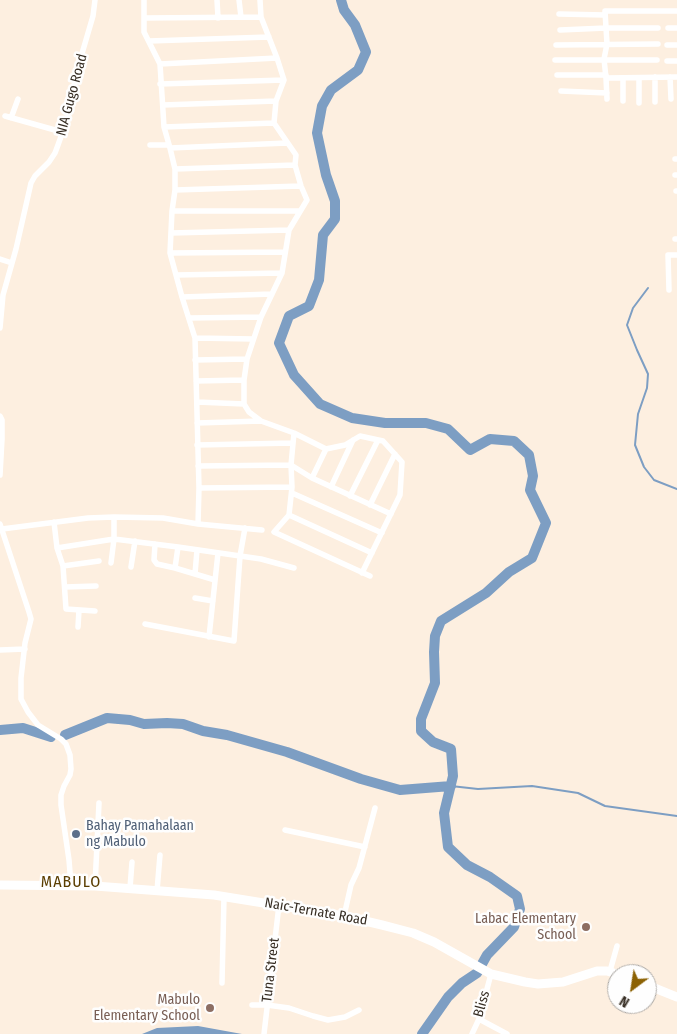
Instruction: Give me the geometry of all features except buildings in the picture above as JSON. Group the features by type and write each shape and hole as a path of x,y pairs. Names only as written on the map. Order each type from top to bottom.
{"main road":[{"name":"Naic-Ternate Road","path":"0,885 95,886 224,896 344,916 413,933 434,942 487,972 538,984 563,982 597,971 607,972"},
{"path":"657,989 677,997"}],"street":[{"name":"NIA Gugo Road","path":"0,328 3,295 30,183 55,153 70,111 76,74 94,16 95,0"},
{"path":"144,0 144,32 160,64 164,127 175,169 170,253 195,338 199,488 198,524"},
{"path":"217,0 218,18"},
{"path":"239,0 241,17"},
{"path":"260,0 260,17 284,80 276,101 274,123 296,155 295,165 307,200 288,230 282,273 261,317 247,359 244,380 244,404 249,412 262,421 294,433 326,449 345,445 360,436 382,441 402,462 400,495 362,573"},
{"path":"561,91 607,96 604,60 607,44 605,11 677,11"},
{"path":"559,14 606,15"},
{"path":"144,18 260,17"},
{"path":"560,30 658,28"},
{"path":"668,28 677,28"},
{"path":"150,41 269,37"},
{"path":"556,45 658,44"},
{"path":"667,45 677,45"},
{"path":"160,64 277,58"},
{"path":"555,60 658,60"},
{"path":"667,61 677,60"},
{"path":"557,75 623,78 677,77"},
{"path":"655,77 655,102"},
{"path":"670,77 671,99"},
{"path":"623,78 623,101"},
{"path":"638,78 639,103"},
{"path":"160,84 284,80"},
{"path":"11,118 18,100"},
{"path":"163,105 276,101"},
{"path":"4,116 62,132"},
{"path":"164,127 274,123"},
{"path":"150,144 170,146 287,142"},
{"path":"175,169 295,165"},
{"path":"175,190 301,186"},
{"path":"172,211 300,211"},
{"path":"171,232 288,230"},
{"path":"170,253 286,252"},
{"path":"669,290 668,255 677,255"},
{"path":"0,259 12,263"},
{"path":"176,275 282,273"},
{"path":"182,297 272,294"},
{"path":"189,318 261,317"},
{"path":"195,338 253,340"},
{"path":"195,360 247,359"},
{"path":"196,381 244,380"},
{"path":"197,402 244,404"},
{"path":"0,416 2,420 0,475"},
{"path":"197,423 262,421"},
{"path":"294,433 290,515 274,532 370,576"},
{"path":"331,487 353,440"},
{"path":"350,496 378,440"},
{"path":"197,445 293,443"},
{"path":"312,478 326,449"},
{"path":"370,505 395,454"},
{"path":"198,466 291,465 312,478 391,514"},
{"path":"199,488 292,490 382,533"},
{"path":"290,515 372,553"},
{"path":"111,563 114,517"},
{"path":"71,885 61,805 61,795 72,769 70,755 66,744 61,739 38,725 21,699 30,612 1,526 114,517 163,518 198,524 262,530"},
{"path":"54,522 57,548 63,566 66,609 95,611"},
{"path":"145,624 234,641 240,556 245,528"},
{"path":"57,548 114,539 261,559 294,568"},
{"path":"131,567 135,541"},
{"path":"155,544 154,560 157,564 215,580"},
{"path":"175,568 178,547"},
{"path":"195,574 197,550"},
{"path":"209,637 218,553"},
{"path":"63,566 99,561"},
{"path":"64,587 96,586"},
{"path":"195,598 213,601"},
{"path":"78,626 80,610"},
{"path":"0,650 25,649"},
{"path":"95,886 99,803"},
{"path":"344,916 351,885 359,868 375,808"},
{"path":"285,830 365,847"},
{"path":"157,890 160,855"},
{"path":"130,888 132,862"},
{"path":"222,983 224,896"},
{"name":"Tuna Street","path":"264,1034 279,905"},
{"path":"615,964 617,946"},
{"name":"Bliss","path":"472,1034 478,1019 487,972"},
{"path":"252,1005 289,1008 328,1020 345,1018 359,1010"},
{"path":"478,1019 507,1034"}],"water":[{"path":"198,1026 242,1034 142,1034 157,1028"}],"waterway":[{"path":"341,0 344,10 355,25 366,52 358,70 331,90 322,106 317,133 326,175 335,201 335,219 323,235 319,280 309,306 289,316 279,343 294,375 320,404 352,418 385,423 426,423 448,429 470,450 490,439 514,441 529,455 533,476 530,490 546,523 532,558 509,572 486,593 441,621 435,636 435,683 421,719 421,731 433,742 451,749 453,776 444,813 448,847 467,865 490,877 517,896 520,909 514,927 487,955 477,973 462,983 448,997 422,1034"},
{"path":"648,288 633,308 627,325 648,374 647,388 638,414 635,445 644,467 654,480 677,489"},
{"path":"65,735 107,718 130,720 144,724 183,724 203,731 227,735 287,752 361,779 400,790 451,786"},
{"path":"0,730 23,728 51,737"},
{"path":"451,786 478,789 532,786 578,793 605,806 677,816"}],"place":[{"name":"Bahay Pamahalaan ng Mabulo","path":"76,834"},
{"name":"Labac Elementary School","path":"586,927"},
{"name":"Mabulo Elementary School","path":"210,1008"}],"district":[{"name":"MABULO","path":"71,883"}]}
